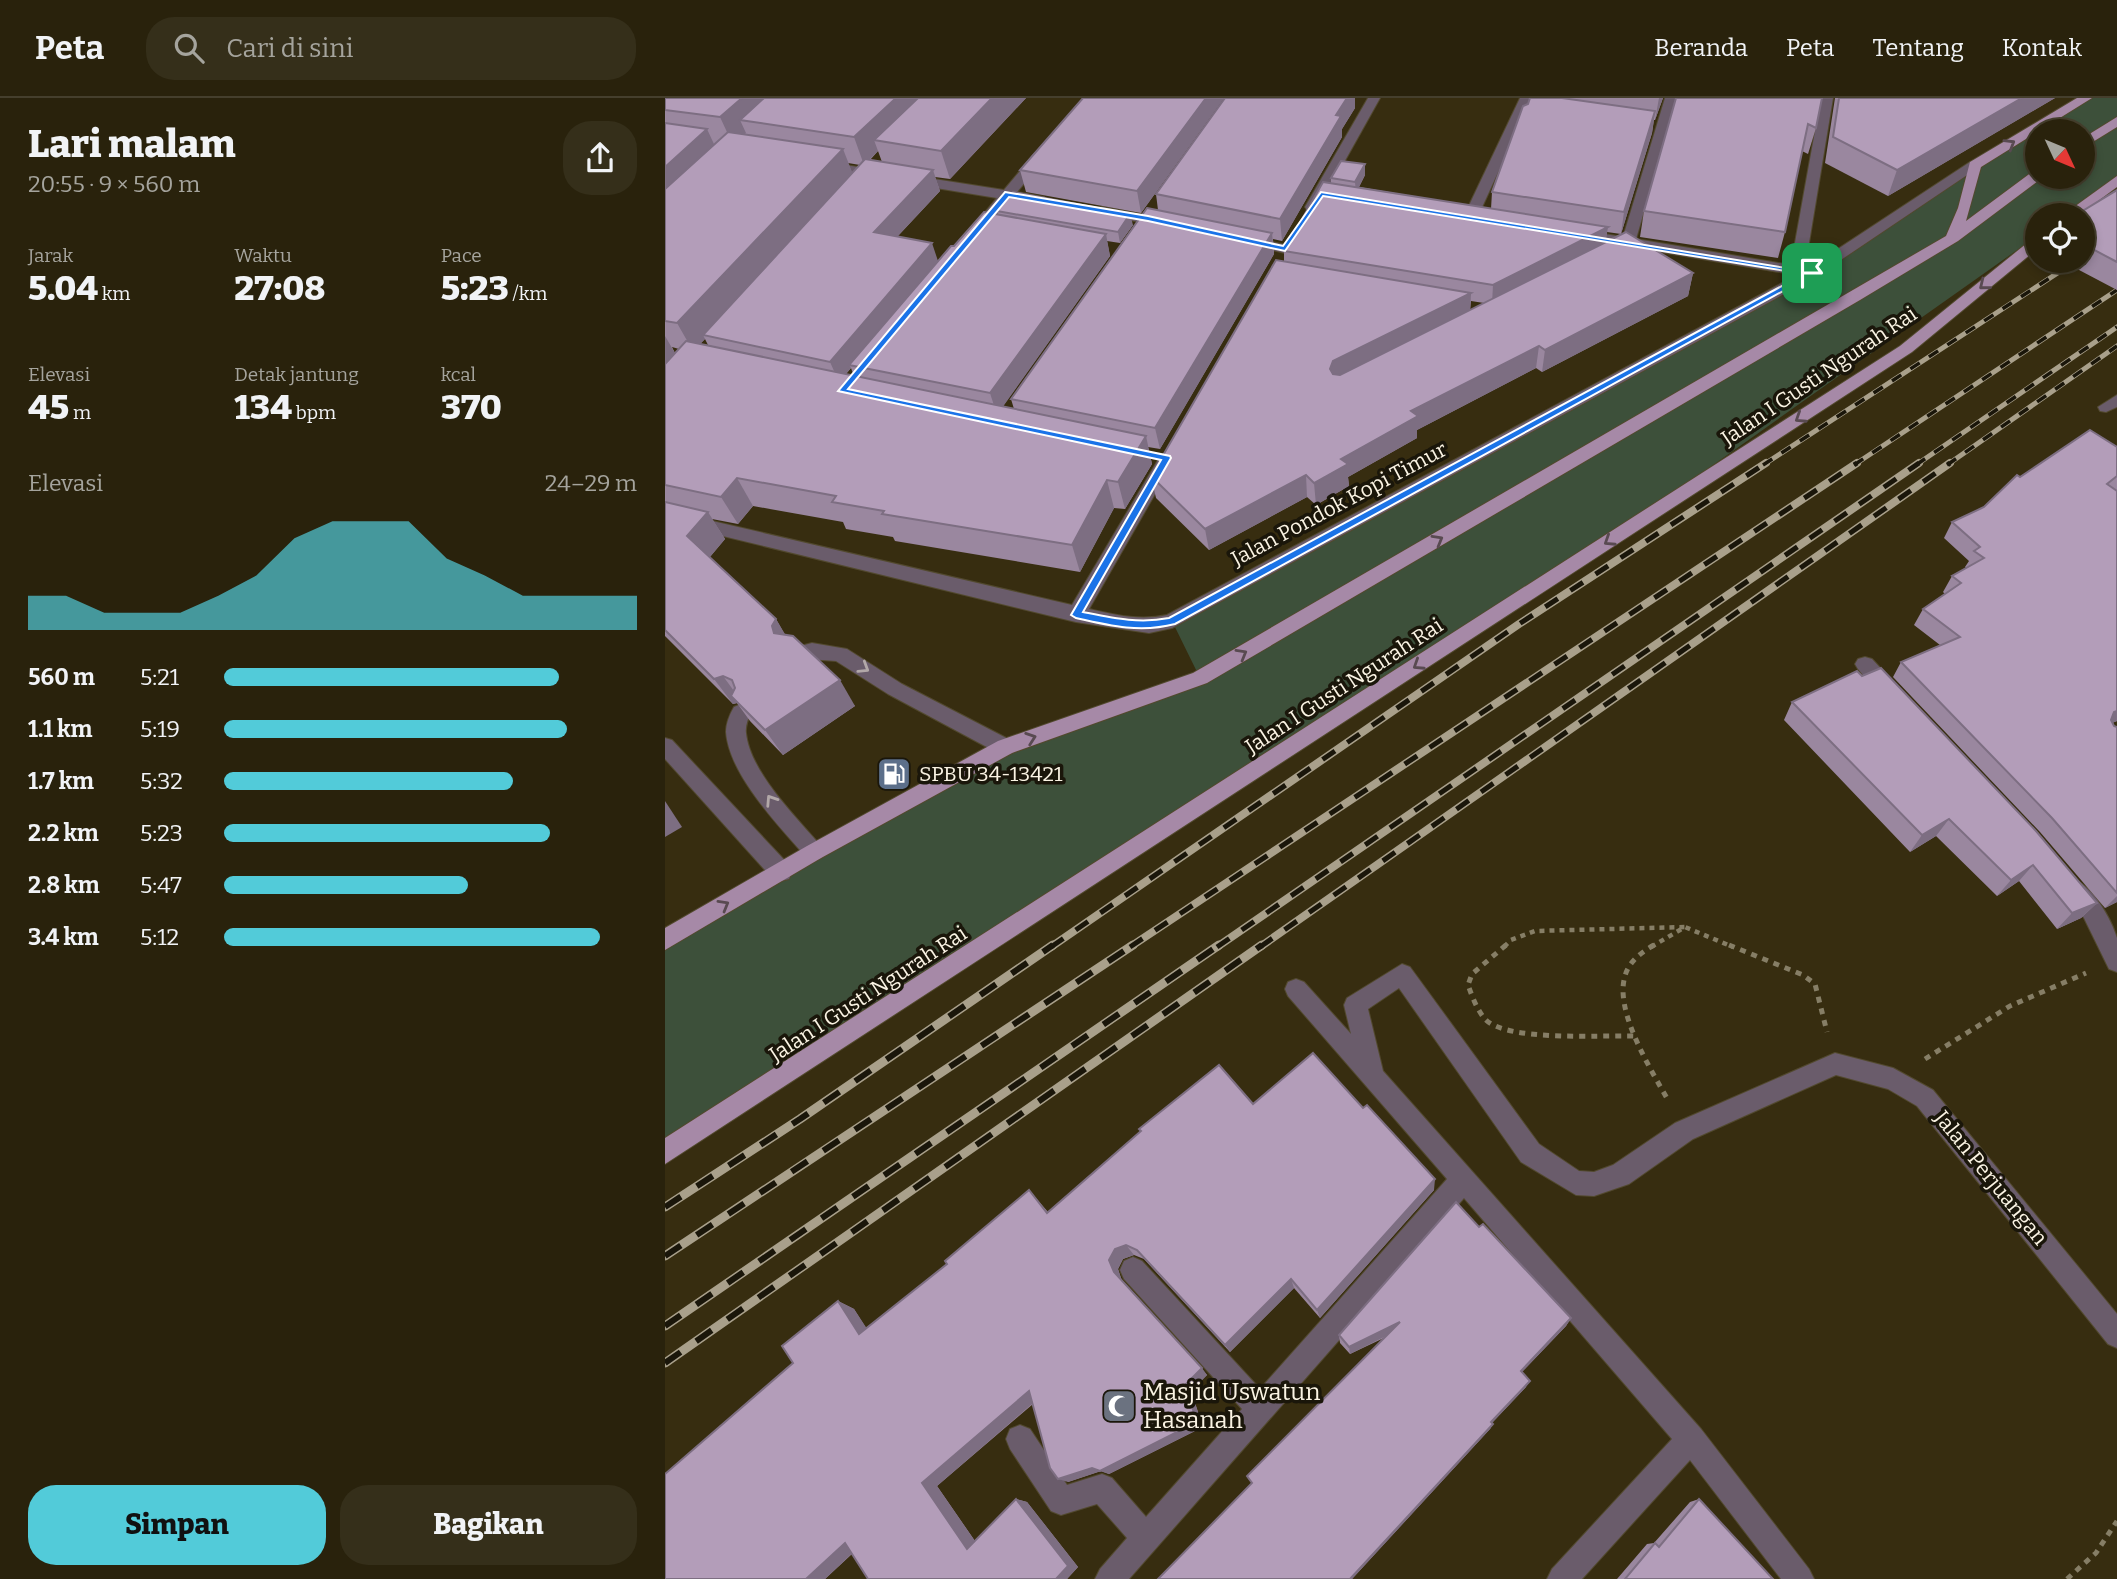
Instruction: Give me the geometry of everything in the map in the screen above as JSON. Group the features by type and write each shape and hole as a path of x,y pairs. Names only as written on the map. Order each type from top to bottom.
{"main road":[{"path":"1952,238 1965,208 1975,165 2086,98"},
{"path":"2095,136 2117,121"},
{"path":"2086,203 2117,180"},
{"name":"Jalan I Gusti Ngurah Rai","path":"665,940 814,852 1005,747 1200,678 1952,238 2025,185"},
{"name":"Jalan I Gusti Ngurah Rai","path":"665,1152 1906,349 2025,252"}],"street":[{"path":"1307,216 1328,195 1374,98"},
{"path":"1563,232 1804,272 1827,98"},
{"path":"1604,256 1628,243 1654,127 1667,99"},
{"path":"1470,216 1527,105"},
{"path":"964,245 988,226 1007,194 1053,141"},
{"path":"816,165 1058,203"},
{"name":"Jalan Pondok Kopi Timur","path":"665,516 1076,615 1149,626 1171,621 1804,272 1975,165"},
{"path":"1084,208 1185,227"},
{"path":"1235,238 1289,243 1277,266"},
{"path":"1076,615 1165,454"},
{"path":"800,653 812,650 840,654 895,689 1005,747"},
{"path":"1865,663 1902,703"},
{"path":"741,712 735,732 744,757 775,807 814,852"},
{"path":"665,746 781,872"},
{"path":"2057,870 2092,911 2117,962"},
{"path":"1372,1073 1355,1005 1402,974 1529,1153 1576,1184 1594,1184 1620,1175 1684,1131 1835,1063"},
{"path":"1296,989 1691,1439 1799,1579"},
{"name":"Jalan Perjuangan","path":"1835,1063 1893,1079 1925,1098 2117,1335"},
{"path":"1112,1578 1464,1179"},
{"path":"1133,1270 1261,1410"},
{"path":"1020,1438 1061,1501 1102,1488 1146,1539"},
{"path":"1562,1579 1691,1439"}],"path":[{"path":"1634,1036 1525,1034 1500,1029 1485,1019 1468,985 1472,974 1511,940 1535,931 1685,927 1803,975 1815,984 1835,1063"},
{"path":"1684,1131 1634,1036 1622,981 1630,964 1643,951 1685,927"},
{"path":"1893,1079 2010,1006 2087,973"},
{"path":"2067,1579 2087,1562 2111,1535 2117,1521"}],"green space":[{"path":"2086,98 2117,98 2117,180 2084,203 2025,203 2025,244 1566,569 665,1151 665,940 1005,747 1200,678 1172,621 1812,273 2025,137 2025,189 2095,189 2095,119 2053,119"}],"building":[{"path":"665,98 742,98 720,117 665,110"},
{"path":"764,98 896,98 854,137 740,120"},
{"path":"918,98 992,98 941,151 874,140"},
{"path":"1083,98 1206,98 1137,191 1020,170"},
{"path":"1225,98 1347,98 1336,115 1341,116 1280,219 1156,194"},
{"path":"1530,98 1562,98 1655,111 1624,212 1492,192 1523,106 1528,104"},
{"path":"1676,98 1822,98 1816,128 1808,124 1785,232 1644,211"},
{"path":"1839,98 2022,98 1897,170 1833,137"},
{"path":"665,123 707,129 665,167"},
{"path":"728,132 843,149 677,323 665,321 665,189"},
{"path":"865,159 933,170 874,232 932,243 830,362 703,335"},
{"path":"1341,161 1365,164 1355,182 1331,178"},
{"path":"1323,182 1608,227 1493,285 1284,251"},
{"path":"2117,190 2117,262 2095,250 2095,203"},
{"path":"1013,192 1130,214 1118,232 997,211"},
{"path":"1147,208 1272,233 1155,428 1011,399"},
{"path":"984,212 1106,234 990,393 849,365 951,246 954,246"},
{"path":"1626,232 1693,273 1545,350 1539,346 1411,411 1418,416 1341,459 1348,464 1314,483 1306,475 1205,529 1151,476 1276,260 1471,293 1333,361 1330,369 1333,374 1340,375"},
{"path":"686,341 1146,436 1118,482 1107,480 1072,545 882,514 884,511 832,502 836,496 737,478 721,497 665,485 665,364"},
{"path":"2090,430 2117,447 2117,476 2107,484 2117,491 2117,711 2111,720 2117,727 2117,893 2052,818 1901,662 1960,637 1923,609 1961,583 1952,576 1984,558 1974,551 1980,547 1952,522 1984,507 2017,475 2020,477"},
{"path":"665,502 708,512 687,536 776,619 772,626 774,633 793,636 840,680 765,730 731,696 735,688 732,680 723,676 714,679 665,630"},
{"path":"1881,668 2036,831 2097,903 2072,913 2033,865 2011,880 1949,819 1922,835 1792,702 1857,671 1862,676"},
{"path":"1313,1053 1363,1108 1367,1105 1435,1179 1317,1310 1291,1279 1225,1345 1137,1250 1126,1245 1115,1249 1109,1260 1114,1272 1202,1368 1185,1385 1197,1422 1100,1471 1092,1468 1058,1479 1050,1468 1029,1391 922,1483 967,1549 1016,1499 1068,1566 1056,1579 868,1579 845,1543 806,1579 665,1579 665,1474 793,1363 782,1346 838,1301 859,1334 947,1264 945,1261 1029,1190 1047,1213 1141,1131 1139,1129 1219,1065 1253,1104"},
{"path":"1456,1202 1479,1227 1483,1224 1571,1318 1521,1371 1530,1381 1350,1579 1158,1579 1252,1483 1247,1476 1400,1322 1349,1347 1339,1335"},
{"path":"1699,1499 1773,1579 1625,1579 1655,1543 1659,1547"}],"railway":[{"path":"1763,465 2058,273"},
{"path":"1854,465 2117,290"},
{"path":"1916,465 2117,327"},
{"path":"1947,465 2117,346"},
{"path":"1051,947 1519,624 1766,463"},
{"path":"1130,947 1857,463"},
{"path":"1217,947 1919,463"},
{"path":"1260,947 1950,463"},
{"path":"665,1207 800,1119 1053,945"},
{"path":"665,1256 1133,945"},
{"path":"665,1326 1219,945"},
{"path":"665,1363 1262,945"}],"place":[{"name":"SPBU 34-13421","path":"894,774"},
{"name":"Masjid Uswatun Hasanah","path":"1119,1406"}],"route":[{"path":"1007,194 1148,219 1285,249 1321,194 1471,216 1812,273 1171,621 1149,626 1076,615 1167,458 842,391 1007,194"}]}
